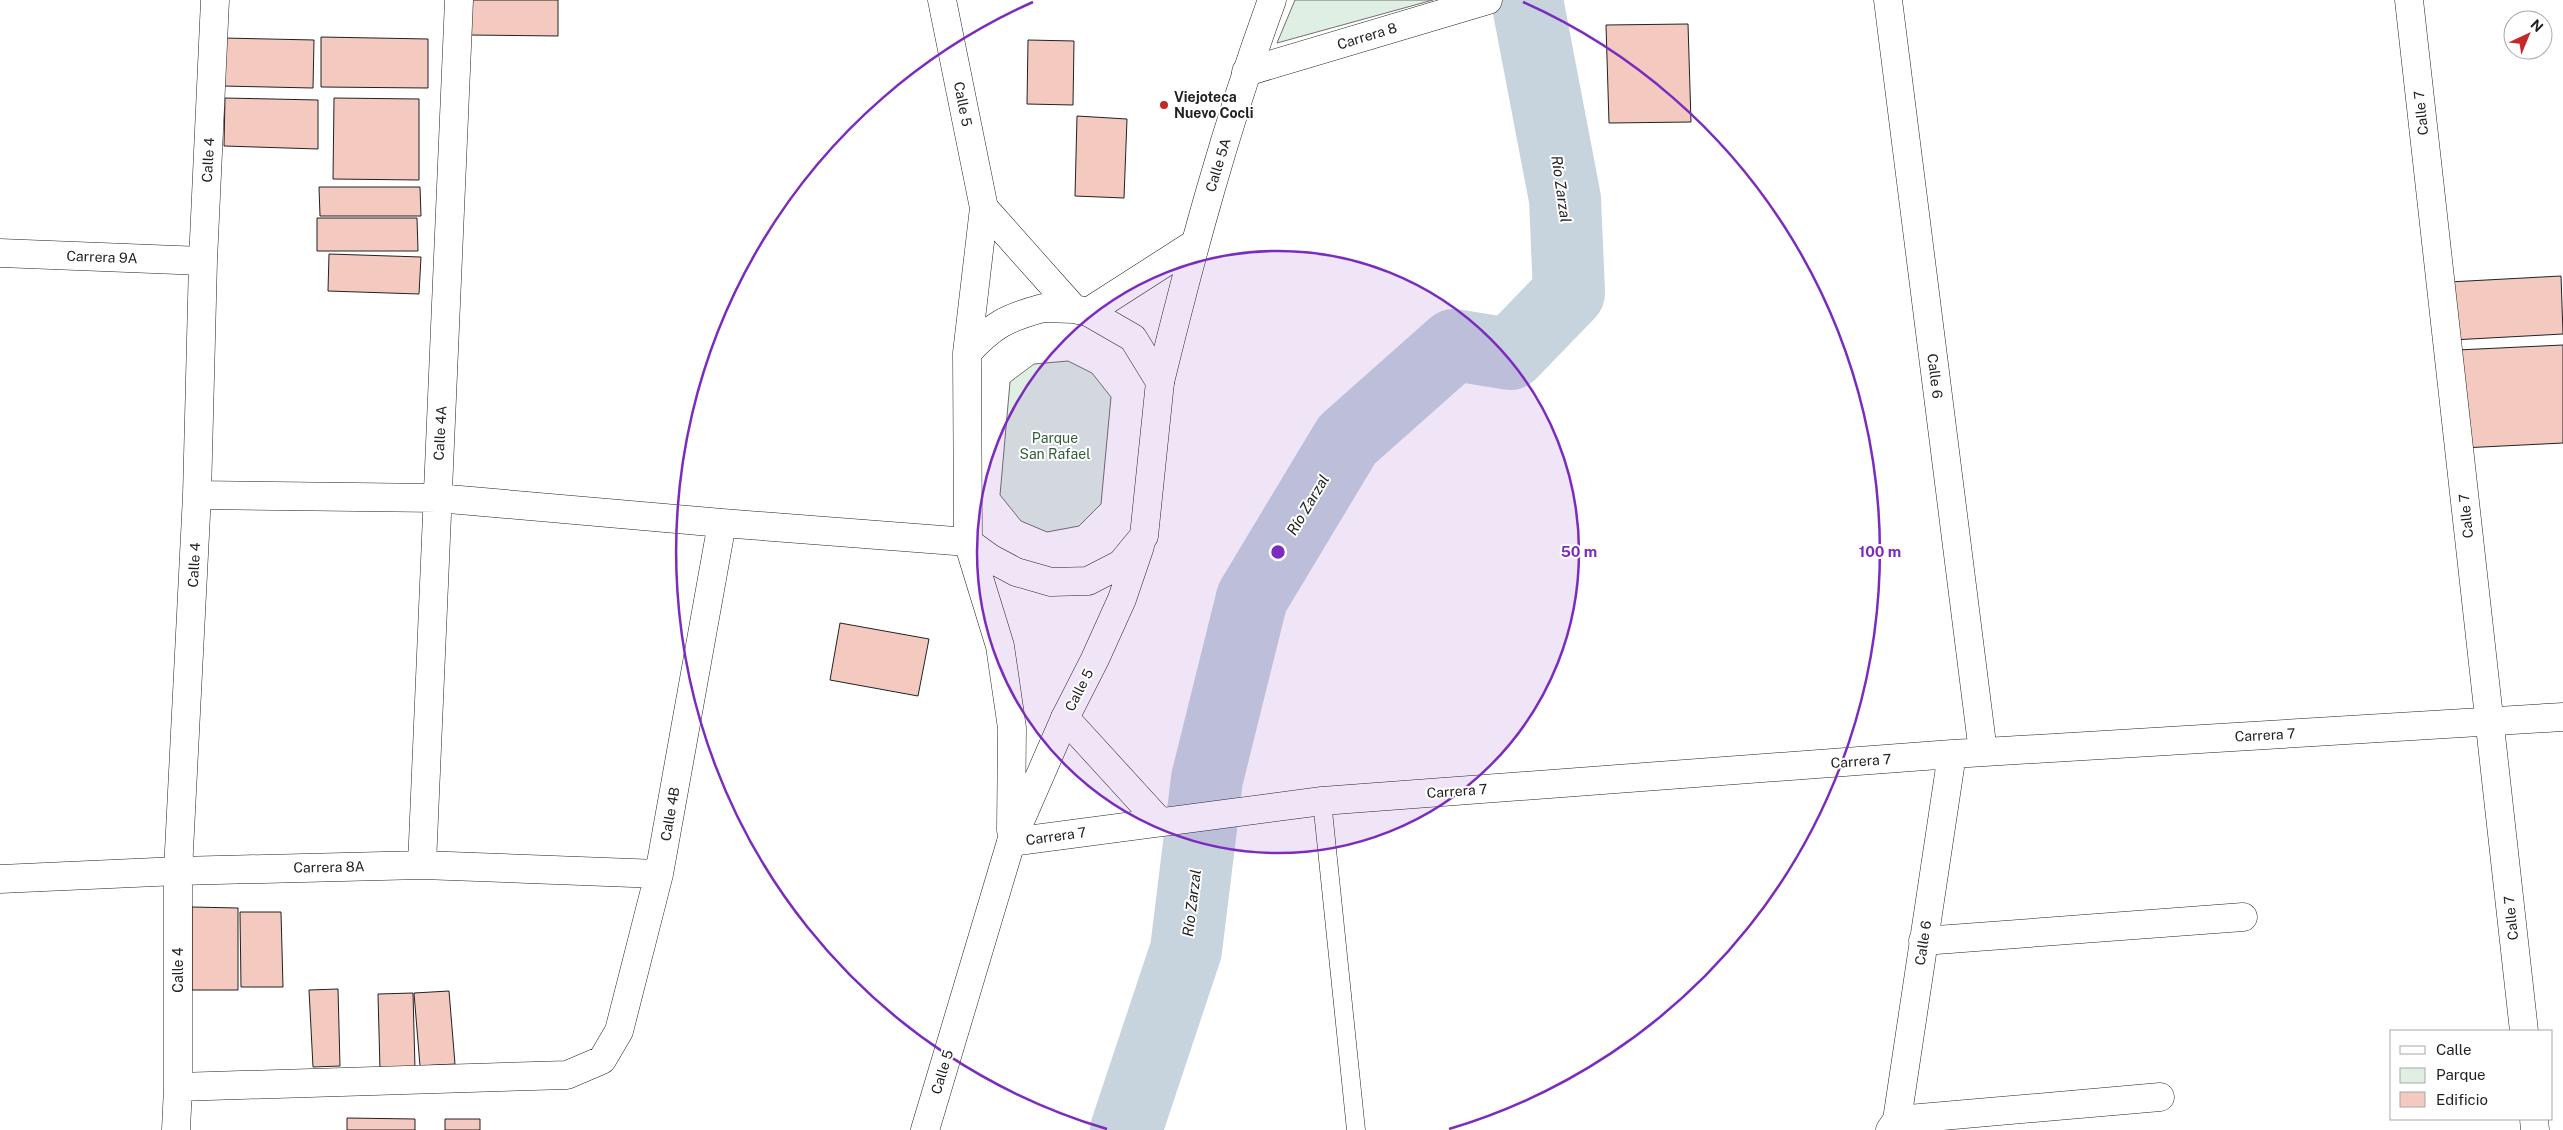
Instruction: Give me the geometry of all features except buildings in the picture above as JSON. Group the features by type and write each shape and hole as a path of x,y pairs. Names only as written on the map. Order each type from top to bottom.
{"street":[{"name":"Calle 4","path":"176,1130 178,1087 178,871 197,495 203,261 215,0"},
{"name":"Calle 4A","path":"422,865 459,0"},
{"name":"Calle 5","path":"942,0 984,208 968,354 968,542 1000,646 1012,728 1011,842"},
{"name":"Calle 5A","path":"1160,382 1194,244 1246,72 1272,0"},
{"name":"Carrera 8","path":"1246,72 1488,0"},
{"name":"Calle 6","path":"1888,0 1983,752"},
{"name":"Calle 7","path":"2409,0 2524,1030"},
{"path":"984,208 1081,310 1133,338 1160,382"},
{"path":"968,354 988,332 1014,316 1044,308 1081,310 1194,244"},
{"name":"Carrera 9A","path":"0,253 203,261"},
{"name":"Calle 5","path":"925,1130 1011,842 1065,718 1122,599 1144,536 1160,382"},
{"path":"197,495 437,498 968,542 990,558 1016,572 1051,582 1088,581 1120,564 1144,536"},
{"name":"Calle 4B","path":"178,1087 567,1076 602,1060 619,1031 659,874 722,523"},
{"name":"Carrera 7","path":"1011,842 1322,801 1952,754 2563,717"},
{"path":"1065,718 1169,821"},
{"name":"Calle 6","path":"1893,1125 1952,754"},
{"name":"Carrera 8A","path":"0,879 178,871 422,865 659,874"},
{"path":"1923,941 2242,917"},
{"path":"1893,1125 2160,1097"}],"lane":[{"path":"1322,801 1356,1130"}],"green space":[{"path":"1295,0 1433,0 1277,43"},
{"name":"Parque San Rafael","path":"1068,361 1092,373 1111,397 1101,504 1079,526 1047,532 1021,521 1000,495 1010,382 1034,364"}],"waterway":[{"name":"Río Zarzal","path":"1126,1130 1186,950 1207,779 1252,598 1347,440 1454,345 1510,354 1569,293 1565,199 1527,0"}],"place":[{"name":"Viejoteca Nuevo Cocli","path":"1164,105"}]}
